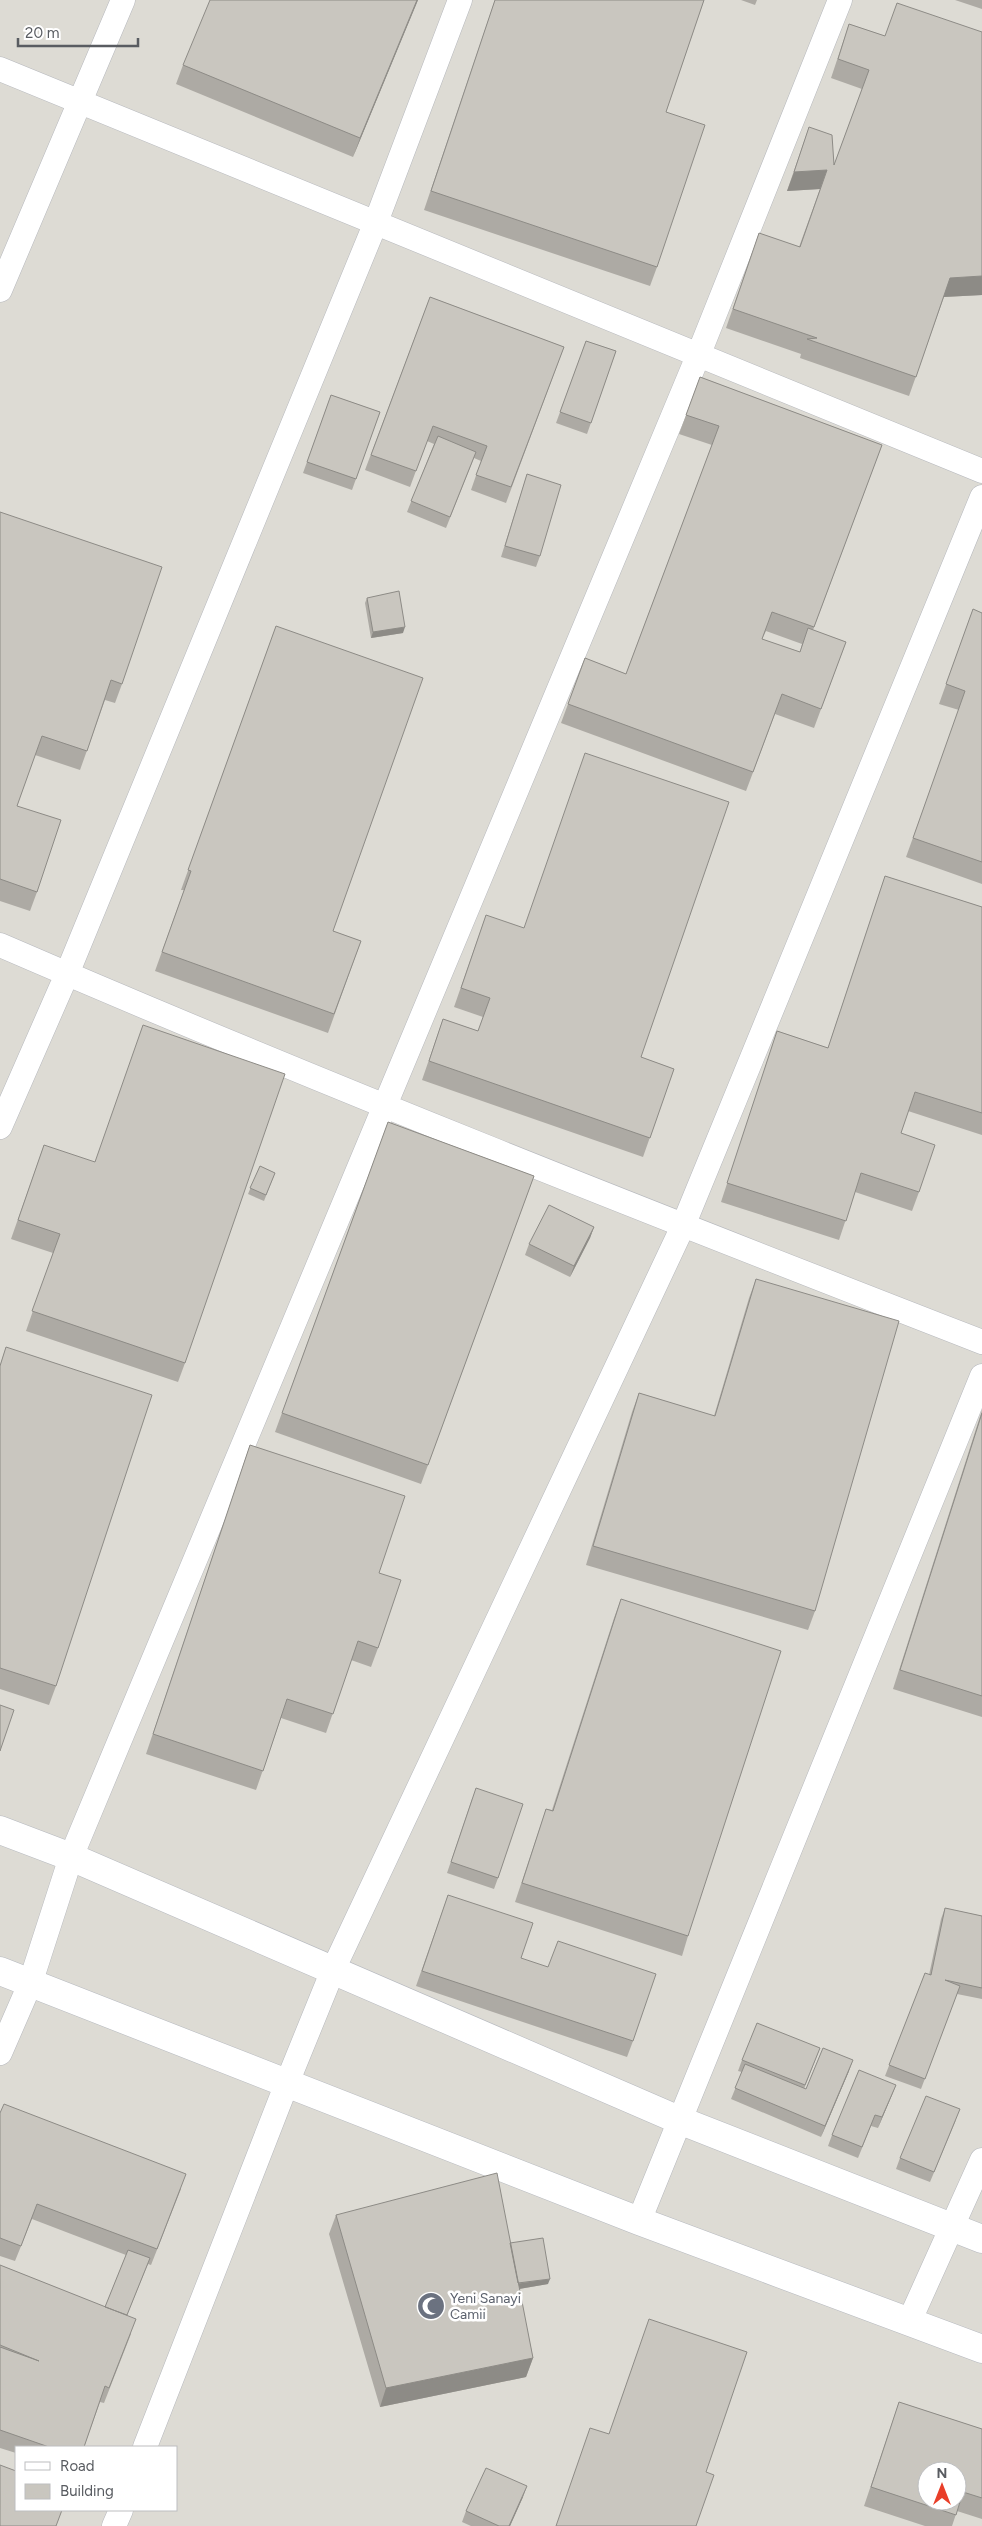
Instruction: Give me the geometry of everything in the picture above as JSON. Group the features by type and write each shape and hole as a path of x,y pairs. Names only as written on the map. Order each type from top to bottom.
{"street":[{"path":"0,1830 70,1856 679,2120 982,2240"},
{"path":"0,1971 639,2221 982,2349"}],"lane":[{"path":"0,290 123,0"},
{"path":"0,1126 67,974 376,222 460,0"},
{"path":"0,2053 30,1984 70,1856 698,356 840,0"},
{"path":"0,69 982,471"},
{"path":"145,2446 287,2083 334,1970 683,1226 982,497"},
{"path":"0,945 383,1105 683,1226 982,1342"},
{"path":"639,2221 982,1376"},
{"path":"909,2322 982,2160"},
{"path":"114,2526 120,2511"}],"shaded area":[{"path":"0,0 982,0 982,2526 0,2526"}],"building":[{"path":"210,0 417,0 360,138 183,65"},
{"path":"495,0 704,0 666,112 705,125 657,267 431,191"},
{"path":"897,3 982,32 982,276 950,278 916,377 807,339 817,338 733,309 759,233 800,247 827,170 794,172 809,127 832,135 834,165 869,70 838,59 849,24 885,36"},
{"path":"430,297 564,347 511,487 476,475 487,446 433,426 416,471 371,455"},
{"path":"586,341 616,351 591,423 560,412"},
{"path":"700,377 882,445 814,627 772,612 762,639 800,652 808,628 846,642 821,709 782,694 753,772 568,704 585,658 626,674 719,426 686,415"},
{"path":"331,395 380,412 356,479 307,462"},
{"path":"438,436 476,452 450,517 411,501"},
{"path":"527,474 561,485 540,556 505,546"},
{"path":"0,512 162,567 122,684 111,680 87,751 42,736 17,806 61,820 37,892 0,879"},
{"path":"399,591 405,627 373,632 367,598"},
{"path":"973,609 982,613 982,862 913,838 965,691 946,684"},
{"path":"276,626 423,678 333,931 361,941 334,1014 162,952 191,871 188,870"},
{"path":"585,753 729,802 641,1057 674,1069 650,1138 429,1061 443,1019 478,1031 490,998 461,988 486,915 524,928"},
{"path":"885,876 982,907 982,1113 915,1092 901,1133 935,1145 919,1192 861,1173 846,1221 727,1183 777,1031 828,1048"},
{"path":"143,1025 285,1074 185,1363 32,1311 60,1234 18,1220 44,1145 95,1162"},
{"path":"388,1122 534,1176 428,1465 282,1413"},
{"path":"260,1166 275,1173 266,1195 250,1188"},
{"path":"549,1205 594,1227 574,1266 529,1244"},
{"path":"756,1279 899,1321 815,1611 593,1546 639,1393 715,1416"},
{"path":"6,1347 152,1395 56,1686 0,1668 0,1366"},
{"path":"982,1413 982,1696 900,1670"},
{"path":"250,1445 405,1496 379,1573 401,1580 378,1648 358,1641 333,1714 287,1699 263,1771 153,1734"},
{"path":"621,1599 781,1651 688,1936 522,1883 546,1809 553,1811"},
{"path":"0,1705 14,1710 0,1751"},
{"path":"476,1788 523,1804 498,1878 451,1862"},
{"path":"448,1895 533,1923 521,1958 548,1967 558,1941 656,1974 633,2041 422,1971"},
{"path":"945,1908 982,1916 982,1988 945,1980 960,1986 925,2079 889,2065 925,1973 931,1975"},
{"path":"757,2023 820,2048 805,2085 742,2060"},
{"path":"823,2048 853,2060 825,2126 735,2088 745,2064 806,2089"},
{"path":"859,2070 896,2085 882,2117 875,2115 862,2147 832,2135"},
{"path":"926,2096 960,2109 934,2172 900,2158"},
{"path":"4,2104 186,2174 157,2249 37,2204 21,2246 0,2238 0,2113"},
{"name":"Yeni Sanayi Camii","path":"497,2173 533,2358 386,2388 336,2215"},
{"path":"543,2238 550,2279 518,2283 510,2243"},
{"path":"128,2250 150,2258 127,2315 105,2307"},
{"path":"0,2265 136,2319 109,2388 105,2386 84,2446 46,2446 0,2430 0,2347 39,2361 0,2345"},
{"path":"649,2319 747,2352 706,2472 714,2475 696,2526 556,2526 590,2428 609,2434"},
{"path":"899,2402 982,2429 982,2498 967,2493 967,2461 917,2461 917,2502 871,2487"},
{"path":"0,2465 15,2471 15,2511 62,2511 56,2526 0,2526"},
{"path":"486,2468 527,2486 509,2526 499,2526 466,2511"},
{"path":"944,2511 957,2511 956,2515"}],"place":[{"name":"Yeni Sanayi Camii","path":"431,2306"}]}
